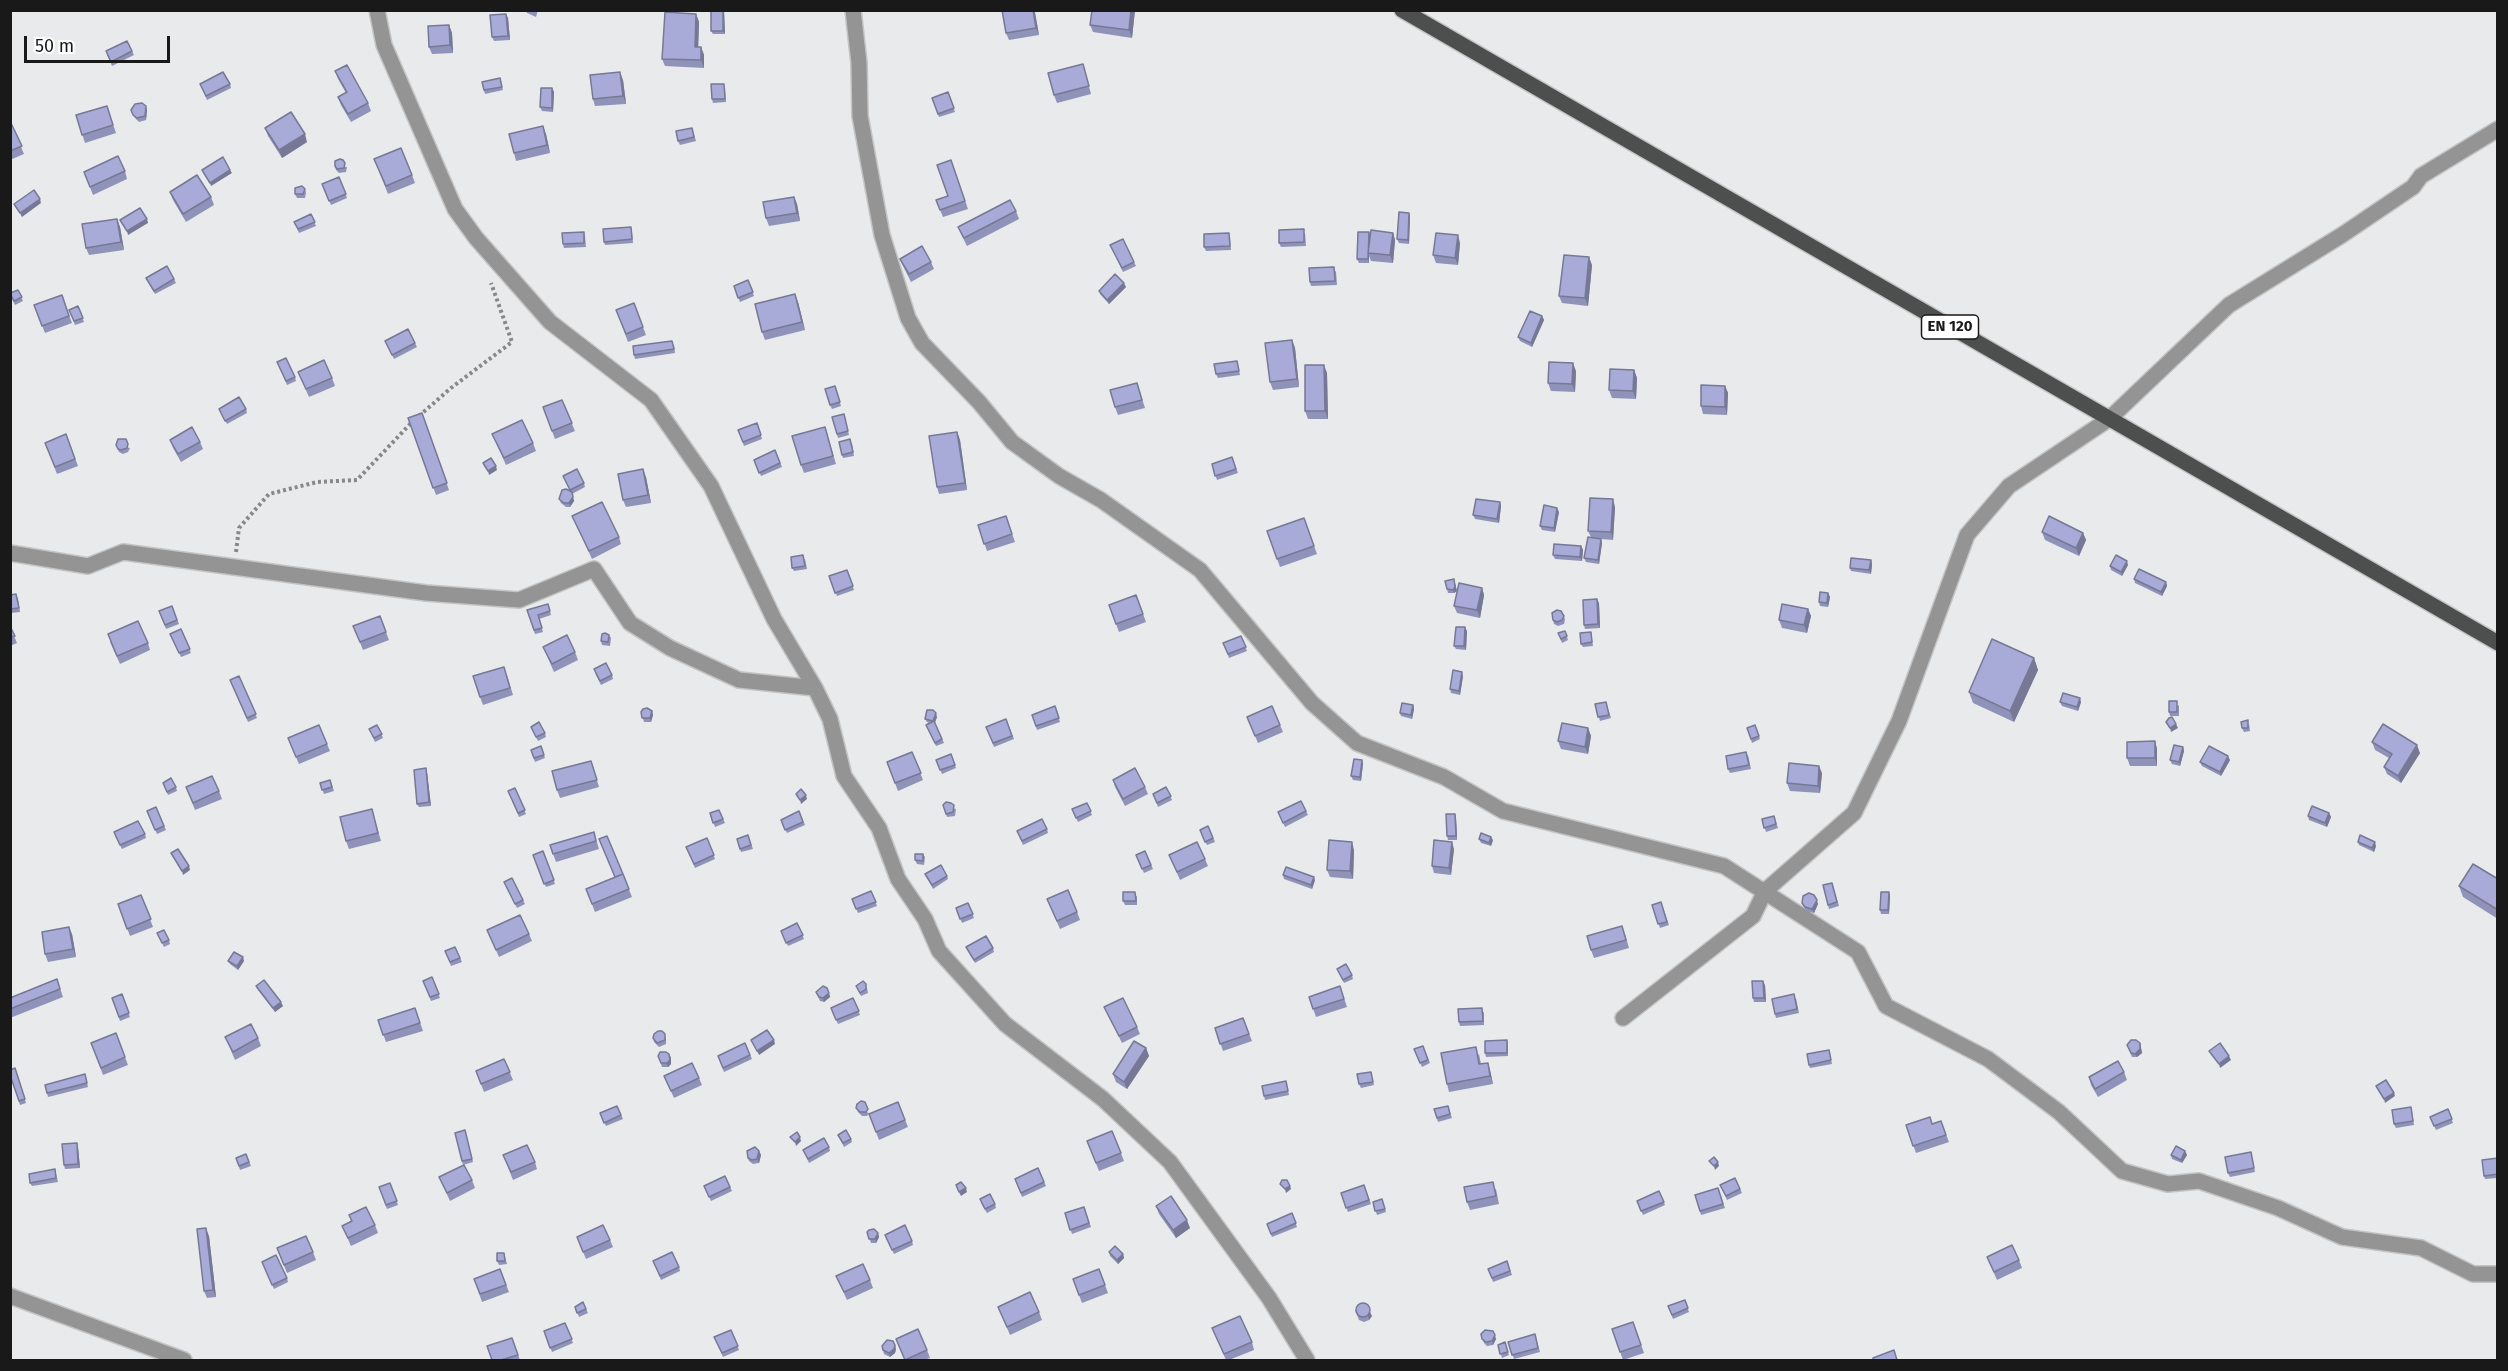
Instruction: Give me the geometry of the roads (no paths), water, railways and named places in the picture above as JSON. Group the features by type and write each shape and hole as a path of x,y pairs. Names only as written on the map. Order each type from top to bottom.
{"main road":[{"name":"EN 120","path":"1402,10 2498,643"}],"street":[{"path":"376,10 384,45 455,209 476,238 550,322 651,400 711,486 774,619 815,688 830,719 844,776 879,828 898,879 925,919 939,951 1005,1024 1103,1099 1170,1162 1269,1298 1307,1360"},
{"path":"853,10 859,63 860,116 882,235 908,318 922,343 979,402 1012,442 1059,476 1111,506 1200,570 1312,703 1357,743 1444,777 1503,811 1724,866 1858,952 1886,1006 1988,1059 2060,1112 2122,1171 2168,1184 2199,1181 2278,1208 2342,1237 2421,1248 2473,1274 2498,1274"},
{"path":"1623,1018 1753,916 1765,891 1854,813 1899,721 1967,535 2009,486 2109,419 2229,305 2342,235 2413,187 2421,176 2498,129"},
{"path":"10,553 88,566 123,552 235,565 426,593 519,600 594,569 630,623 670,648 739,680 815,688"},
{"path":"10,1296 184,1360"}]}
